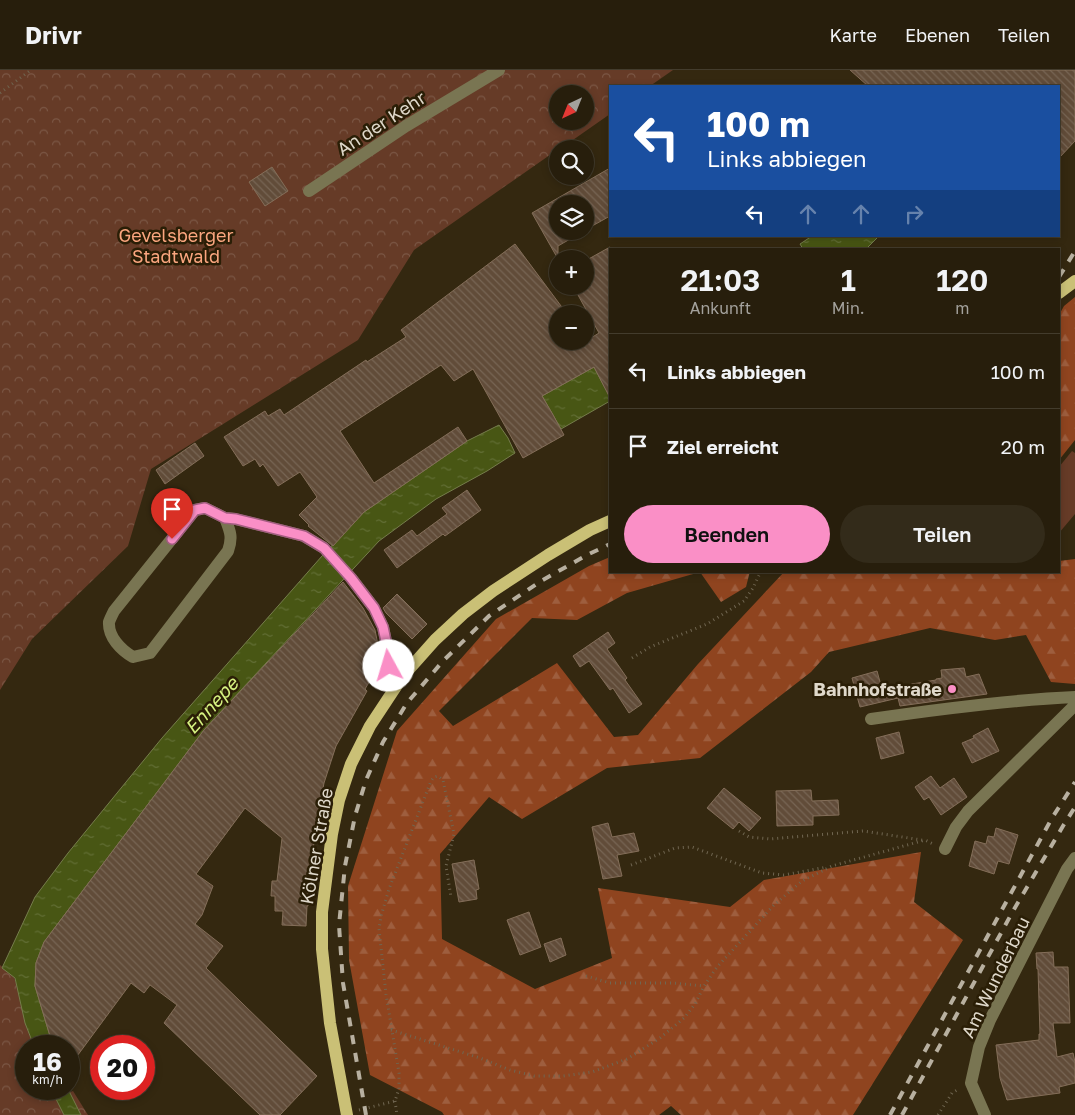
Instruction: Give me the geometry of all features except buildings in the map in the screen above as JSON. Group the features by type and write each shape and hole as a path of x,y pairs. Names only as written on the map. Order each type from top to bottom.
{"main road":[{"path":"1060,292 1075,281"},
{"name":"Kölner Straße","path":"346,1114 330,1023 322,949 322,912 326,870 339,800 351,764 370,726 403,676 435,640 463,614 493,591 590,530 609,521"}],"street":[{"name":"An der Kehr","path":"309,191 406,126 499,70"},
{"path":"225,518 231,543 228,551 150,653 133,657 124,652 110,633 109,621 114,611 195,510 205,508 225,518 304,536 324,548 351,578 374,608 383,627 389,666 395,688"},
{"path":"871,718 959,706 1075,697"},
{"path":"945,849 956,827 968,811 1075,705"},
{"name":"Am Wunderbau","path":"971,1083 979,1047 990,1020 1067,870 1075,858"},
{"path":"971,1083 985,1115"}],"path":[{"path":"0,93 31,70"},
{"path":"632,658 650,647 707,624 744,601 760,573"},
{"path":"397,1115 395,1102 399,1089 398,1073 386,994 379,929 381,916 390,889 431,781 434,777 438,776 443,780 454,834 446,866 451,896"},
{"path":"739,831 749,837 770,839 863,831 925,840 945,849"},
{"path":"630,865 675,848 692,847 762,873 784,875 832,866 925,840"},
{"path":"391,1030 480,1058 510,1070 534,1076 563,1076 592,1072 627,1059 660,1038 684,1018 695,1004 717,967 774,905 802,881 832,866"},
{"path":"586,976 610,983 673,983 704,986"},
{"path":"938,1115 952,1093 971,1083"},
{"path":"346,1114 395,1102"}],"green space":[{"name":"Gevelsberger Stadtwald","path":"0,70 673,70 651,85 609,85 609,115 594,125 594,85 549,85 549,130 587,130 573,140 549,140 549,155 414,250 358,340 151,469 128,546 32,639 0,690"},
{"path":"1075,297 1075,440 1060,459 1060,313 1064,306"},
{"path":"1072,451 1075,453 1075,514 1060,532 1060,466"},
{"path":"609,557 609,573 697,573 627,593 577,620 532,618 439,711 453,726 557,663 614,737 638,735 698,664 783,573 1060,573 1060,561 1075,559 1075,684 1051,682 1026,635 995,640 930,628 829,652 811,672 700,758 607,768 522,819 489,797 440,854 442,939 535,989 612,958 598,888 730,907 764,880 921,852 914,902 963,940 853,1115 681,1115 671,1106 659,1115 444,1115 442,1112 370,1075 349,960 348,886 397,731 496,619 589,566"},
{"path":"701,573 750,573 746,587 721,602"},
{"path":"0,965 14,977 33,1035 15,1035 15,1100 79,1100 88,1115 0,1115"}],"water":[{"path":"810,237 878,237 867,248 802,248 800,244"},
{"path":"594,367 609,395 609,402 561,429 542,396"},
{"name":"Ennepe","path":"499,425 515,453 436,499 379,541 204,730 44,942 36,963 35,986 50,1035 30,1035 25,1023 15,978 2,968 35,897 68,853 162,738 322,556 364,512 467,441"},
{"path":"56,1100 74,1100 81,1115 64,1115"}],"railway":[{"path":"1060,275 1075,251"},
{"path":"366,1115 343,983 339,925 345,866 355,816 366,780 383,742 407,703 443,661 489,616 541,581 609,544"},
{"path":"890,1115 1052,818 1075,782"},
{"path":"902,1115 1013,911 1075,807"}],"place":[{"name":"Bahnhofstraße","path":"952,689"}],"route":[{"path":"172,539 195,510 205,508 225,518 304,536 324,548 351,578 374,608 383,627 389,666"}]}
